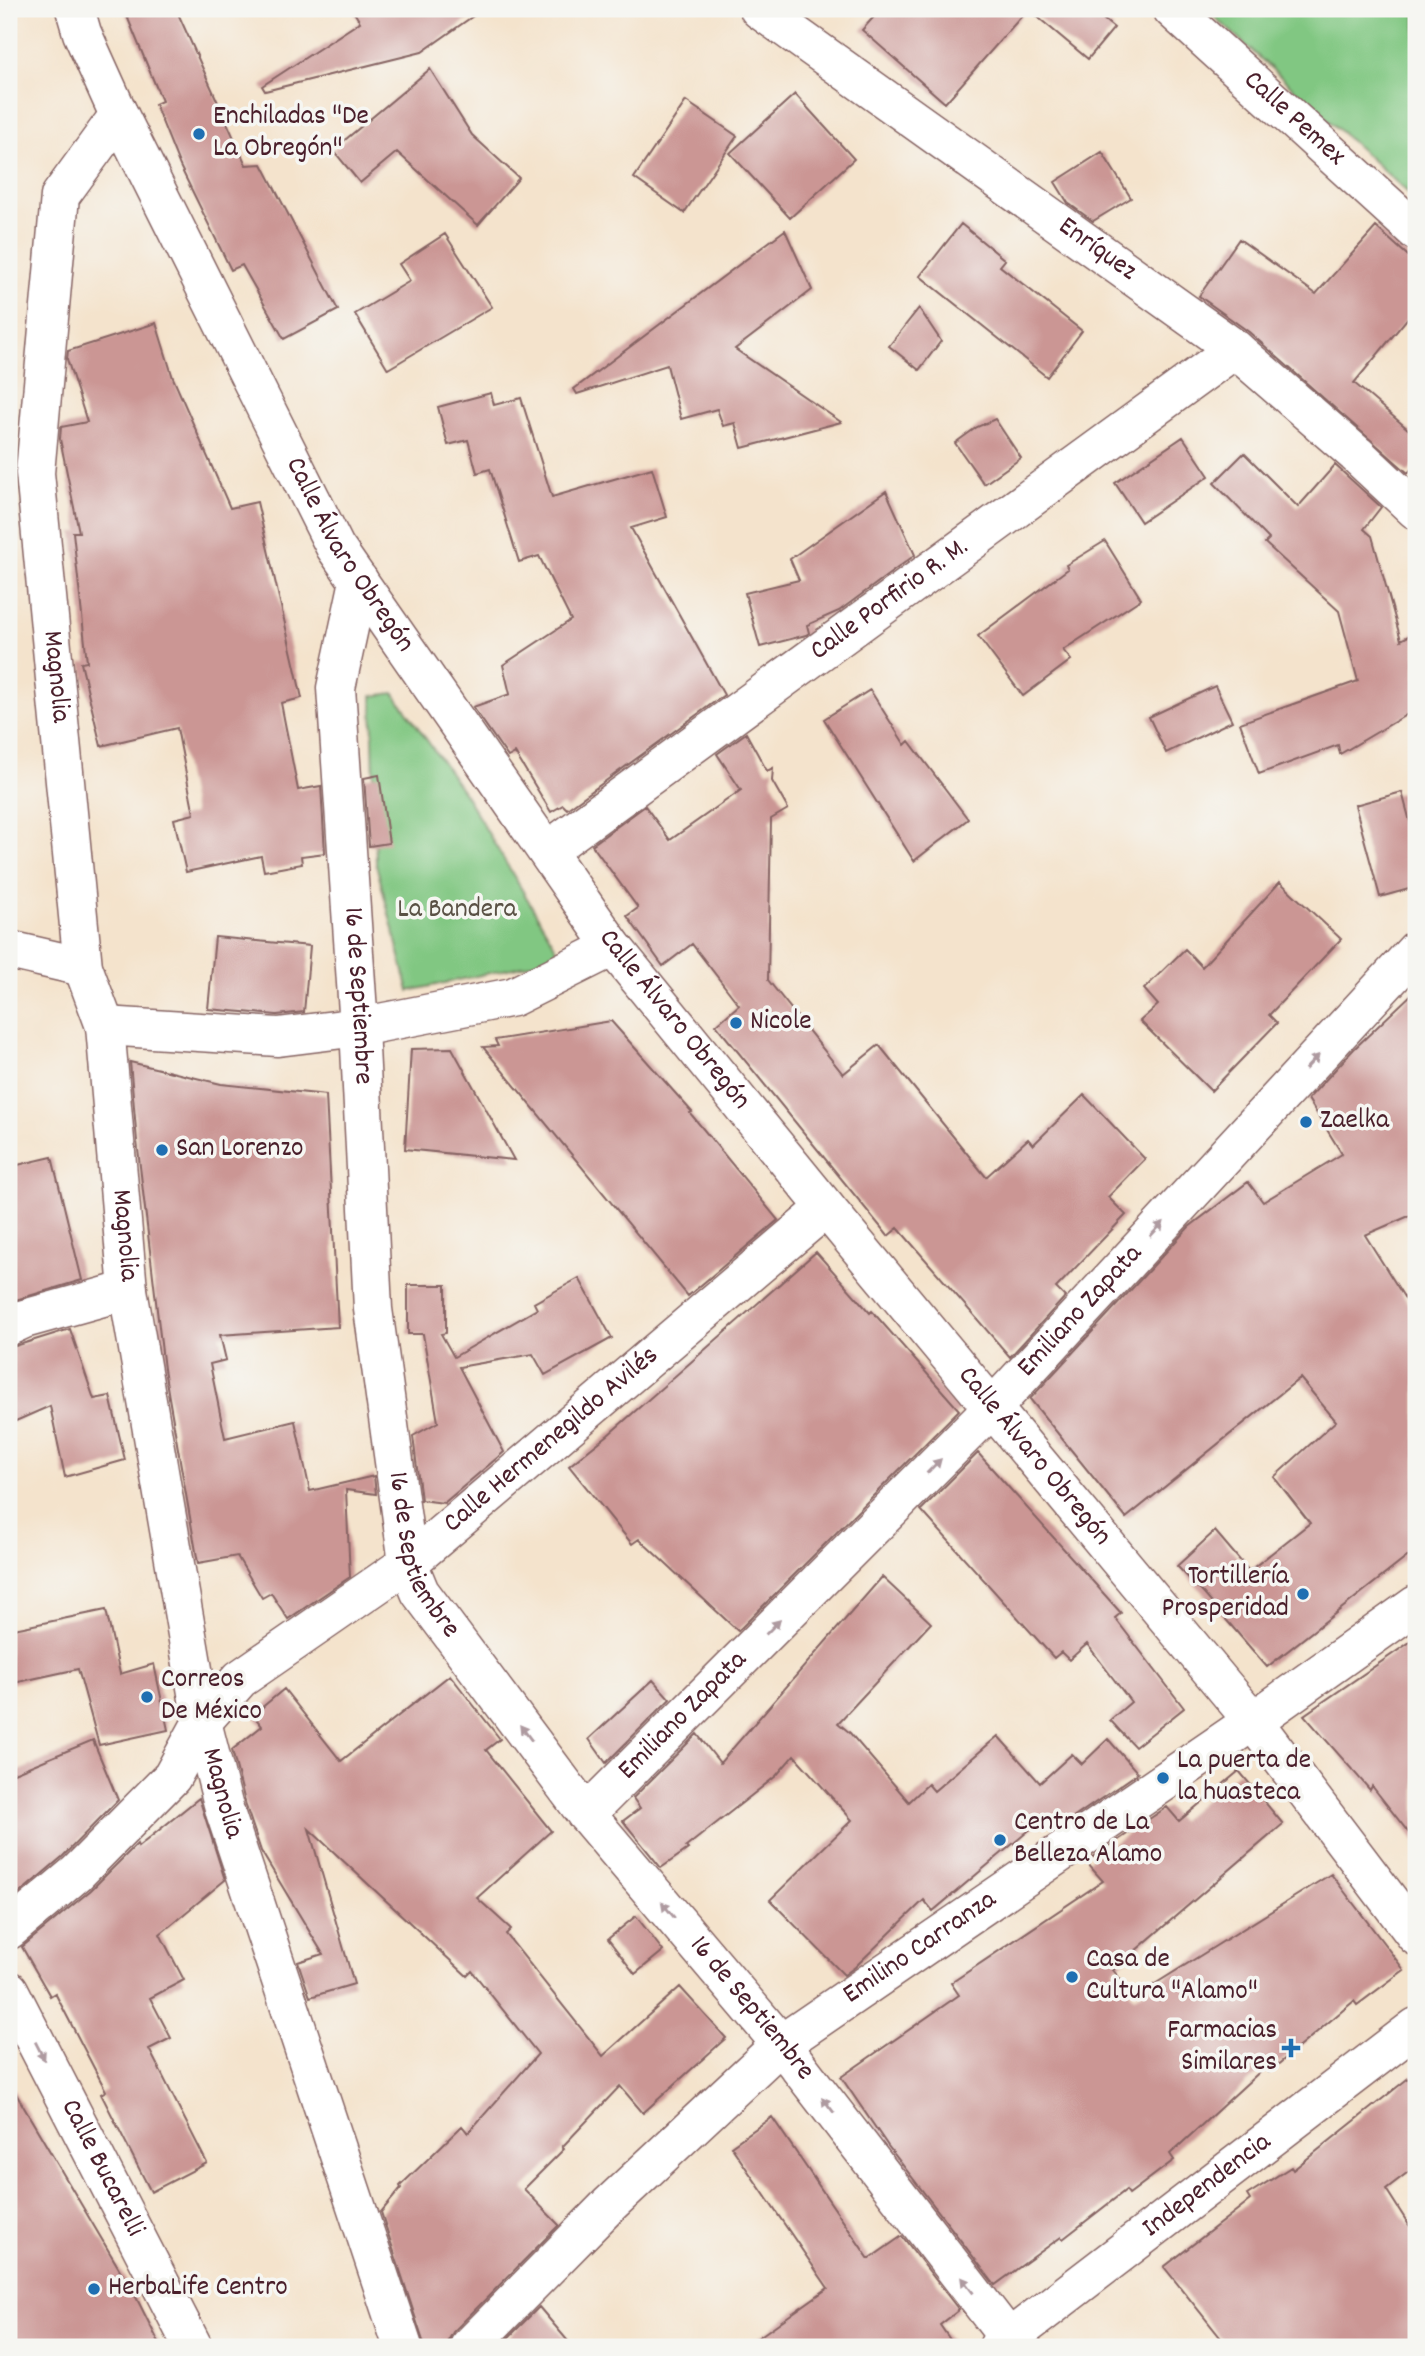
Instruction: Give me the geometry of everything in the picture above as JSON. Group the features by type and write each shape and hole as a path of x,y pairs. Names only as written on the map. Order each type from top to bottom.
{"street":[{"name":"Calle Álvaro Obregón","path":"75,9 82,33 119,115 335,547 613,947 826,1208 1253,1721 1416,1936"},
{"name":"Enríquez","path":"759,9 1235,349 1416,510"},
{"name":"Calle Pemex","path":"1172,9 1416,231"},
{"name":"Magnolia","path":"119,115 60,196 22,462 83,967 105,1026 128,1290 202,1722 225,1812 403,2347"},
{"name":"Calle Porfirio R. M.","path":"547,851 1235,349"},
{"name":"16 de Septiembre","path":"359,581 336,688 359,1027 373,1310 408,1563 420,1592 586,1814 781,2045 1004,2343"},
{"path":"105,1026 278,1037 359,1027 513,997 613,947"},
{"path":"9,950 83,967"},
{"name":"Emiliano Zapata","path":"586,1814 992,1408 1416,950"},
{"name":"Calle Hermenegildo Avilés","path":"9,1930 77,1873 172,1777 202,1722 240,1679 408,1563 826,1208"},
{"path":"9,1326 24,1319 128,1290"},
{"name":"Emilino Carranza","path":"469,2347 610,2204 781,2045 1253,1721 1416,1605"},
{"name":"Calle Bucarelli","path":"9,1990 193,2347"},
{"name":"Independencia","path":"1004,2343 1416,2027"}],"green space":[{"path":"1206,9 1416,9 1416,200"},
{"name":"La Bandera","path":"394,693 466,796 562,957 409,991 376,864 372,696"}],"building":[{"path":"124,9 176,9 246,165 262,164 338,310 284,339 242,265 231,270 180,166 155,104 162,101"},
{"path":"352,9 483,9 422,52 265,91 262,86 360,22"},
{"path":"881,9 1028,9 945,103 862,30"},
{"path":"1028,9 1091,9 1114,28 1088,59"},
{"path":"430,69 472,135 519,178 478,225 397,152 360,183 333,150"},
{"path":"795,94 854,159 790,218 730,153"},
{"path":"686,101 737,136 684,213 634,178"},
{"path":"1102,152 1131,198 1093,221 1068,203 1055,182"},
{"path":"961,224 1005,260 1000,266 1082,331 1047,377 920,276"},
{"path":"1376,227 1416,263 1416,308 1354,383 1416,436 1416,463 1408,473 1249,332 1199,296 1239,239 1316,294"},
{"path":"785,230 812,290 735,349 841,422 742,448 735,423 723,426 717,409 681,419 667,365 577,394 574,389"},
{"path":"445,234 492,307 388,369 355,314 410,281 399,264"},
{"path":"919,308 941,341 919,370 889,346"},
{"path":"156,323 173,378 230,508 257,502 302,698 281,703 298,790 321,786 325,853 301,856 302,864 264,871 261,856 186,872 174,819 194,814 177,728 101,746 81,663 87,662 73,532 79,532 60,439 61,427 87,422 67,359 68,351"},
{"path":"491,393 494,405 521,398 552,497 652,468 667,517 631,528 724,695 567,809 563,805 551,812 515,753 508,757 473,707 510,694 503,665 571,620 539,556 519,562 490,469 477,473 468,440 448,445 438,407"},
{"path":"995,419 1021,458 984,484 955,443 977,427"},
{"path":"1183,437 1209,476 1141,522 1115,483"},
{"path":"1244,453 1298,507 1335,465 1381,507 1364,529 1372,536 1401,640 1416,632 1416,709 1340,754 1338,745 1259,774 1240,723 1358,681 1339,611 1265,543 1269,539 1214,483"},
{"path":"886,491 915,555 839,611 807,625 809,633 806,635 760,647 745,593 799,580 790,559"},
{"path":"1105,541 1141,599 1063,650 1071,660 1023,696 978,636 1068,569 1066,565"},
{"path":"1215,686 1232,721 1166,753 1149,717"},
{"path":"870,690 905,745 909,741 968,819 914,861 824,719"},
{"path":"746,733 767,771 773,768 772,781 788,809 771,819 768,980 843,1074 879,1045 986,1177 1028,1139 1033,1145 1084,1095 1145,1159 1108,1197 1126,1215 1056,1288 1065,1297 1010,1357 898,1228 888,1236 716,1025 739,1005 692,944 663,966 627,916 638,908 592,845 645,806 670,840 741,790 717,754"},
{"path":"379,775 389,843 369,846 364,778"},
{"path":"1402,792 1416,844 1416,887 1380,897 1355,805"},
{"path":"1280,882 1341,939 1269,1015 1277,1023 1211,1091 1140,1021 1158,1005 1144,989 1185,949 1202,967"},
{"path":"215,937 310,946 304,1012 277,1015 208,1009"},
{"path":"1416,990 1416,1213 1365,1235 1416,1316 1416,1550 1267,1667 1177,1566 1215,1531 1249,1571 1310,1523 1274,1477 1336,1421 1300,1378 1126,1518 1030,1399 1189,1227 1248,1182 1263,1202 1342,1154 1308,1099 1354,1049"},
{"path":"611,1021 692,1112 690,1113 778,1220 688,1296 483,1047 498,1046 495,1040"},
{"path":"452,1048 514,1160 405,1149 411,1049"},
{"path":"130,1062 221,1084 326,1095 338,1327 220,1335 226,1360 210,1364 225,1438 295,1421 310,1491 374,1476 376,1494 346,1490 350,1577 288,1619 271,1593 262,1598 237,1556 198,1563 164,1369"},
{"path":"52,1157 82,1280 9,1302 9,1167"},
{"path":"816,1252 959,1410 738,1631 639,1539 632,1544 569,1466 608,1435"},
{"path":"579,1278 612,1338 545,1375 533,1354 459,1367 504,1452 444,1503 421,1500 413,1436 438,1422 423,1334 408,1334 408,1285 446,1285 446,1333 441,1334 454,1357 537,1309 534,1303"},
{"path":"70,1329 94,1399 110,1396 125,1460 65,1477 50,1406 9,1424 9,1348"},
{"path":"978,1453 1121,1613 1115,1618 1184,1708 1135,1747 1110,1720 1131,1702 1087,1644 1069,1660 1061,1652 1054,1658 921,1510"},
{"path":"882,1577 931,1623 838,1723 850,1733 909,1802 928,1784 934,1791 998,1736 1040,1783 1072,1754 1082,1764 1108,1739 1138,1773 1057,1829 1046,1816 933,1911 924,1900 844,1975 770,1900 852,1820 794,1755 776,1776 661,1868 623,1821 640,1808 633,1798 697,1734 720,1763"},
{"path":"106,1610 120,1674 154,1664 168,1730 99,1745 78,1669 9,1684 9,1630"},
{"path":"1416,1638 1416,1842 1372,1786 1370,1790 1304,1715"},
{"path":"450,1675 500,1739 486,1750 551,1831 477,1898 511,1929 506,1934 603,2056 680,1987 726,2038 643,2113 620,2086 524,2189 559,2225 453,2332 448,2347 425,2347 381,2212 400,2186 462,2126 468,2133 538,2054 472,1971 467,1976 309,1829 354,1984 310,1997 298,1962 323,1954 261,1851 232,1750 262,1726 253,1715 284,1689 341,1761"},
{"path":"653,1680 670,1699 606,1763 589,1739"},
{"path":"93,1740 118,1800 62,1857 9,1902 9,1775"},
{"path":"1239,1771 1283,1824 1113,1970 1134,1997 1331,1874 1404,1970 1357,2005 1354,2001 1269,2072 1265,2067 1170,2154 1174,2160 1129,2194 1126,2190 1063,2239 1061,2237 995,2285 888,2146 841,2077 959,1995 951,1983 1103,1881 1086,1862 1167,1807 1179,1821"},
{"path":"199,1798 225,1880 160,1934 184,1980 150,1998 171,2038 149,2049 207,2163 151,2192 101,2094 106,2091 55,1993 50,1996 22,1947 91,1890 137,1844 138,1847"},
{"path":"636,1916 663,1951 635,1974 608,1939"},
{"path":"1416,2072 1416,2166 1386,2189 1416,2236 1416,2347 1228,2347 1164,2267 1250,2200 1247,2195 1291,2167 1293,2170"},
{"path":"9,2082 137,2299 161,2347 9,2347"},
{"path":"772,2117 869,2259 902,2236 959,2310 940,2325 955,2347 745,2347 828,2288 731,2146"},
{"path":"539,2307 573,2347 499,2347"}],"place":[{"name":"Enchiladas \"De La Obregón\"","path":"199,134"},
{"name":"Nicole","path":"736,1023"},
{"name":"Zaelka","path":"1306,1122"},
{"name":"San Lorenzo","path":"162,1150"},
{"name":"Tortillería Prosperidad","path":"1303,1594"},
{"name":"Correos De México","path":"147,1697"},
{"name":"La puerta de la huasteca","path":"1163,1778"},
{"name":"Centro de La Belleza Alamo","path":"1000,1840"},
{"name":"Casa de Cultura \"Alamo\"","path":"1072,1977"},
{"name":"Farmacias Similares","path":"1291,2048"},
{"name":"HerbaLife Centro","path":"94,2289"}]}
